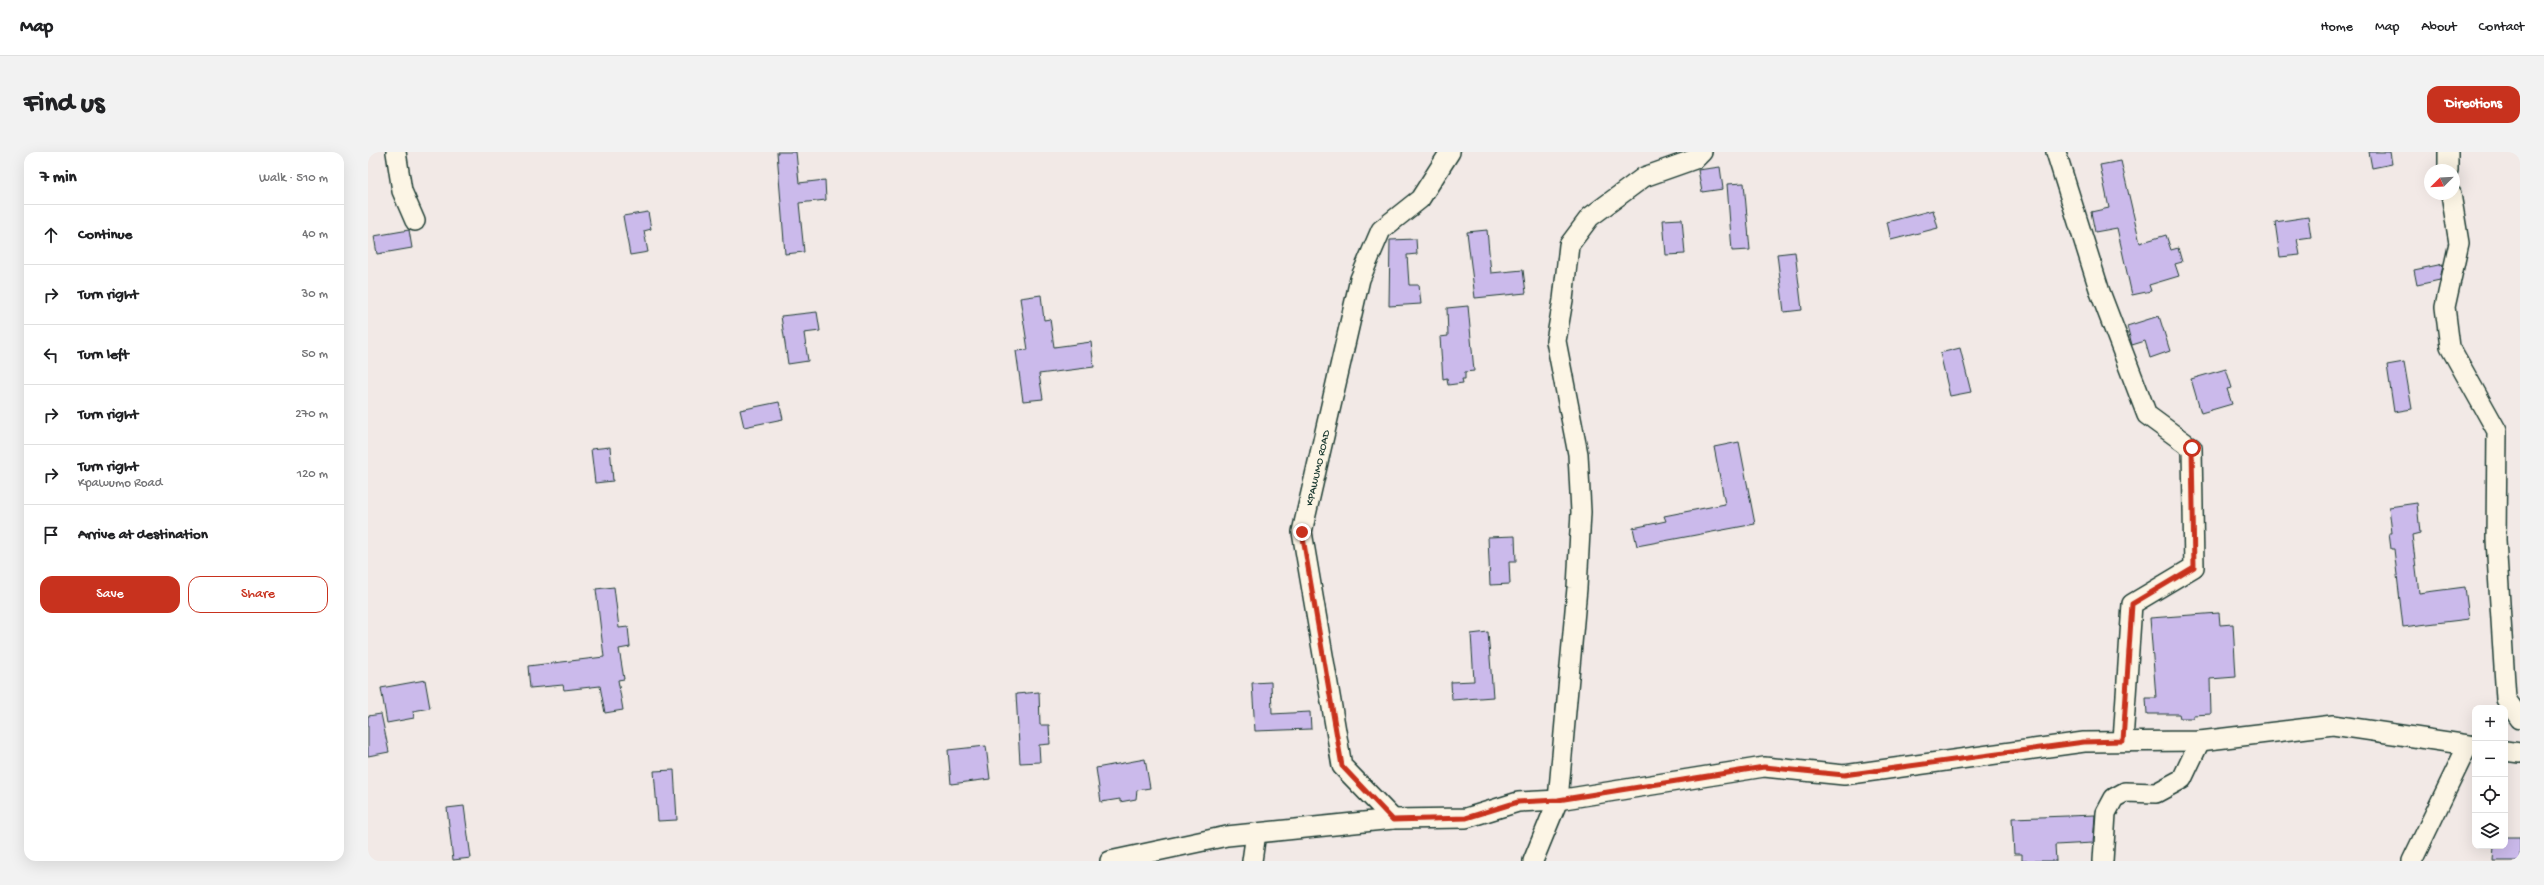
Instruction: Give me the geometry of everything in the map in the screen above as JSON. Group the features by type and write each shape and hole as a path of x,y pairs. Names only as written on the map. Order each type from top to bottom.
{"street":[{"path":"396,152 402,191 416,221"},
{"name":"KPAWUMO ROAD","path":"1393,820 1342,766 1302,532 1360,279 1381,230 1420,199 1450,152"},
{"path":"1533,861 1558,800 1576,595 1581,512 1578,454 1556,340 1563,300 1568,246 1590,217 1644,177 1695,159 1702,152"},
{"path":"2056,152 2100,292 2147,415 2192,448 2194,567 2132,604 2123,741"},
{"path":"2448,152 2448,164"},
{"path":"2452,200 2459,243 2445,307 2450,348 2497,431 2496,540 2506,699 2520,719"},
{"path":"1110,861 1227,836 1393,820 1466,818 1518,802 1558,800 1764,767 1844,775 2084,742 2200,741 2333,725 2471,746 2412,861"},
{"path":"2103,861 2106,813 2114,798 2125,792 2156,793 2182,779 2200,741"},
{"path":"2508,751 2520,753"},
{"path":"1252,861 1256,833"}],"building":[{"path":"777,152 796,152 799,183 825,180 826,200 799,203 804,252 785,254"},
{"path":"2369,152 2390,152 2392,164 2372,168"},
{"path":"2121,161 2140,243 2166,235 2171,250 2178,248 2182,262 2175,264 2179,276 2149,285 2151,291 2132,295 2117,228 2095,232 2091,212 2109,208 2100,165"},
{"path":"1720,167 1723,189 1702,192 1698,170"},
{"path":"1744,183 1750,250 1732,251 1727,184"},
{"path":"1933,210 1938,228 1891,240 1887,222"},
{"path":"648,212 651,229 644,231 648,252 630,255 623,216"},
{"path":"2308,217 2311,237 2297,239 2300,255 2280,257 2275,222"},
{"path":"1682,219 1685,254 1666,255 1663,220"},
{"path":"409,230 412,248 377,254 374,236"},
{"path":"1487,230 1491,273 1523,270 1526,293 1475,298 1467,232"},
{"path":"1416,239 1417,254 1407,255 1409,285 1419,285 1421,304 1389,306 1390,240"},
{"path":"1795,252 1802,310 1784,312 1777,254"},
{"path":"2443,264 2440,280 2417,285 2414,270"},
{"path":"1041,295 1044,320 1050,319 1054,347 1091,342 1094,367 1039,374 1043,399 1023,401 1016,351 1028,350 1020,298"},
{"path":"1468,306 1474,371 1465,372 1465,379 1462,379 1463,383 1448,385 1447,378 1443,379 1440,337 1448,336 1447,308"},
{"path":"817,312 820,331 804,333 808,361 788,364 781,316"},
{"path":"2159,316 2170,351 2150,358 2145,341 2132,345 2127,326"},
{"path":"1960,348 1971,392 1950,396 1940,353"},
{"path":"2404,362 2412,409 2394,412 2387,365"},
{"path":"2226,369 2232,388 2227,389 2232,404 2201,413 2191,379"},
{"path":"779,402 783,419 744,427 740,410"},
{"path":"1739,442 1755,524 1637,546 1633,528 1666,521 1664,516 1725,504 1714,447"},
{"path":"610,447 613,481 595,483 591,449"},
{"path":"2417,503 2420,533 2412,535 2419,593 2465,587 2469,619 2403,627 2394,549 2391,549 2389,533 2392,533 2389,507"},
{"path":"1515,536 1516,562 1509,562 1510,584 1490,585 1488,537"},
{"path":"614,587 619,628 628,627 630,647 619,649 624,679 618,680 623,710 605,713 600,686 564,690 563,685 530,688 528,666 604,657 596,589"},
{"path":"2219,613 2220,625 2233,624 2236,677 2210,679 2211,714 2193,715 2193,718 2180,718 2179,714 2147,714 2146,698 2156,698 2150,618"},
{"path":"1488,632 1493,697 1452,700 1451,682 1474,681 1471,634"},
{"path":"425,680 430,708 413,711 414,718 387,723 381,688"},
{"path":"1271,682 1272,714 1310,712 1311,729 1255,731 1252,683"},
{"path":"1039,692 1040,725 1049,725 1050,744 1039,745 1040,762 1020,763 1016,694"},
{"path":"381,714 389,752 368,756 368,716"},
{"path":"986,746 990,779 951,784 948,750"},
{"path":"1145,759 1150,788 1137,790 1136,799 1120,802 1120,799 1101,802 1096,768"},
{"path":"674,770 677,820 658,821 654,771"},
{"path":"464,806 471,858 453,860 447,808"},
{"path":"2095,815 2093,843 2055,845 2056,861 2022,861 2022,854 2014,854 2012,818"},
{"path":"2508,837 2520,837 2520,861 2493,861 2494,849 2508,849"}],"route":[{"path":"1302,532 1342,766 1393,820 1466,818 1518,802 1558,800 1764,767 1844,775 2084,742 2123,741 2132,604 2194,567 2192,448"}]}
